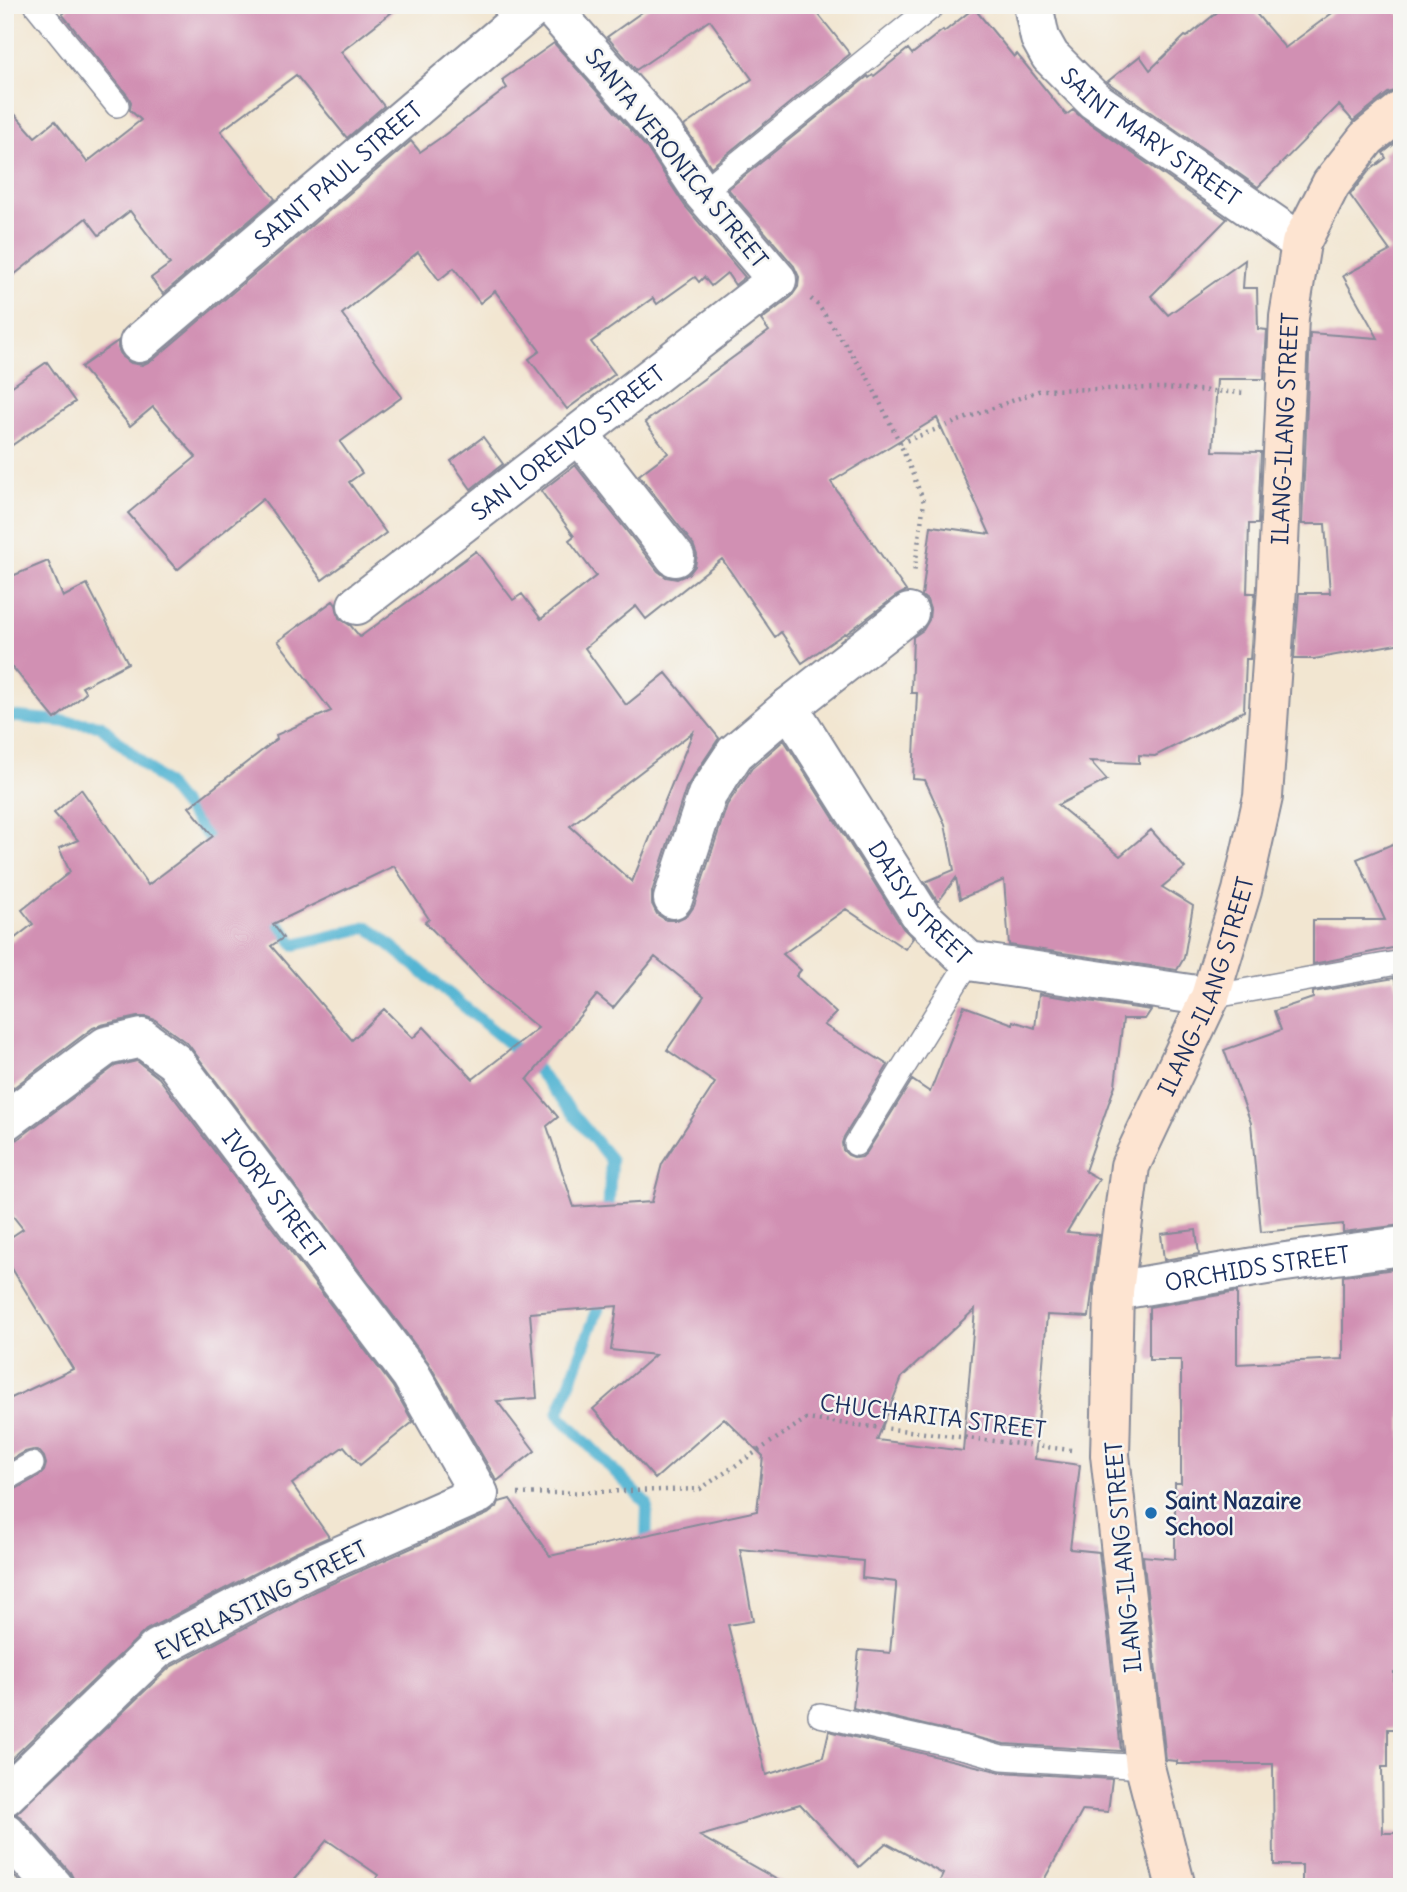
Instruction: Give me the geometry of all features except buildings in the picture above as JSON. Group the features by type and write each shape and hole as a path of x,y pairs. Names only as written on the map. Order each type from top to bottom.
{"street":[{"name":"SAINT PAUL STREET","path":"139,343 537,5"},
{"name":"SANTA VERONICA STREET","path":"550,5 664,135 702,192 777,280"},
{"name":"SAINT MARY STREET","path":"1033,5 1040,38 1050,56 1094,100 1301,243"},
{"name":"ILANG-ILANG STREET","path":"1175,1887 1145,1767 1110,1455 1114,1291 1130,1166 1210,997 1242,891 1264,797 1277,588 1289,317 1301,243 1331,184 1367,138 1402,110"},
{"name":"SAN LORENZO STREET","path":"357,605 777,280"},
{"path":"579,434 674,557"},
{"path":"673,898 707,795 735,753 909,613"},
{"name":"DAISY STREET","path":"789,707 921,916 969,961 1210,997"},
{"name":"IVORY STREET","path":"5,1121 106,1046 142,1038 175,1062 411,1375 479,1494"},
{"name":"ORCHIDS STREET","path":"1114,1291 1278,1263 1402,1246"},
{"name":"EVERLASTING STREET","path":"5,1796 157,1649 305,1571 479,1494"},
{"path":"5,1832 54,1887"}],"lane":[{"path":"36,5 117,105"},
{"path":"702,192 934,5"},
{"path":"856,1144 969,961"},
{"path":"1210,997 1402,962"},
{"path":"5,1479 32,1464"},
{"path":"820,1715 1002,1758 1145,1767"}],"path":[{"path":"777,280 796,287 819,306 868,378 900,443 923,502 909,613"},
{"path":"900,443 1041,390 1164,388 1284,395"},
{"name":"CHUCHARITA STREET","path":"479,1494 700,1489 806,1419 1110,1455"}],"waterway":[{"path":"5,712 8,716 100,725 167,785 218,849"},
{"path":"267,910 295,945 368,927 529,1060 611,1160 608,1219"},
{"path":"604,1293 558,1414 647,1504 646,1552"}],"place":[{"name":"Saint Nazaire School","path":"1151,1513"}]}
